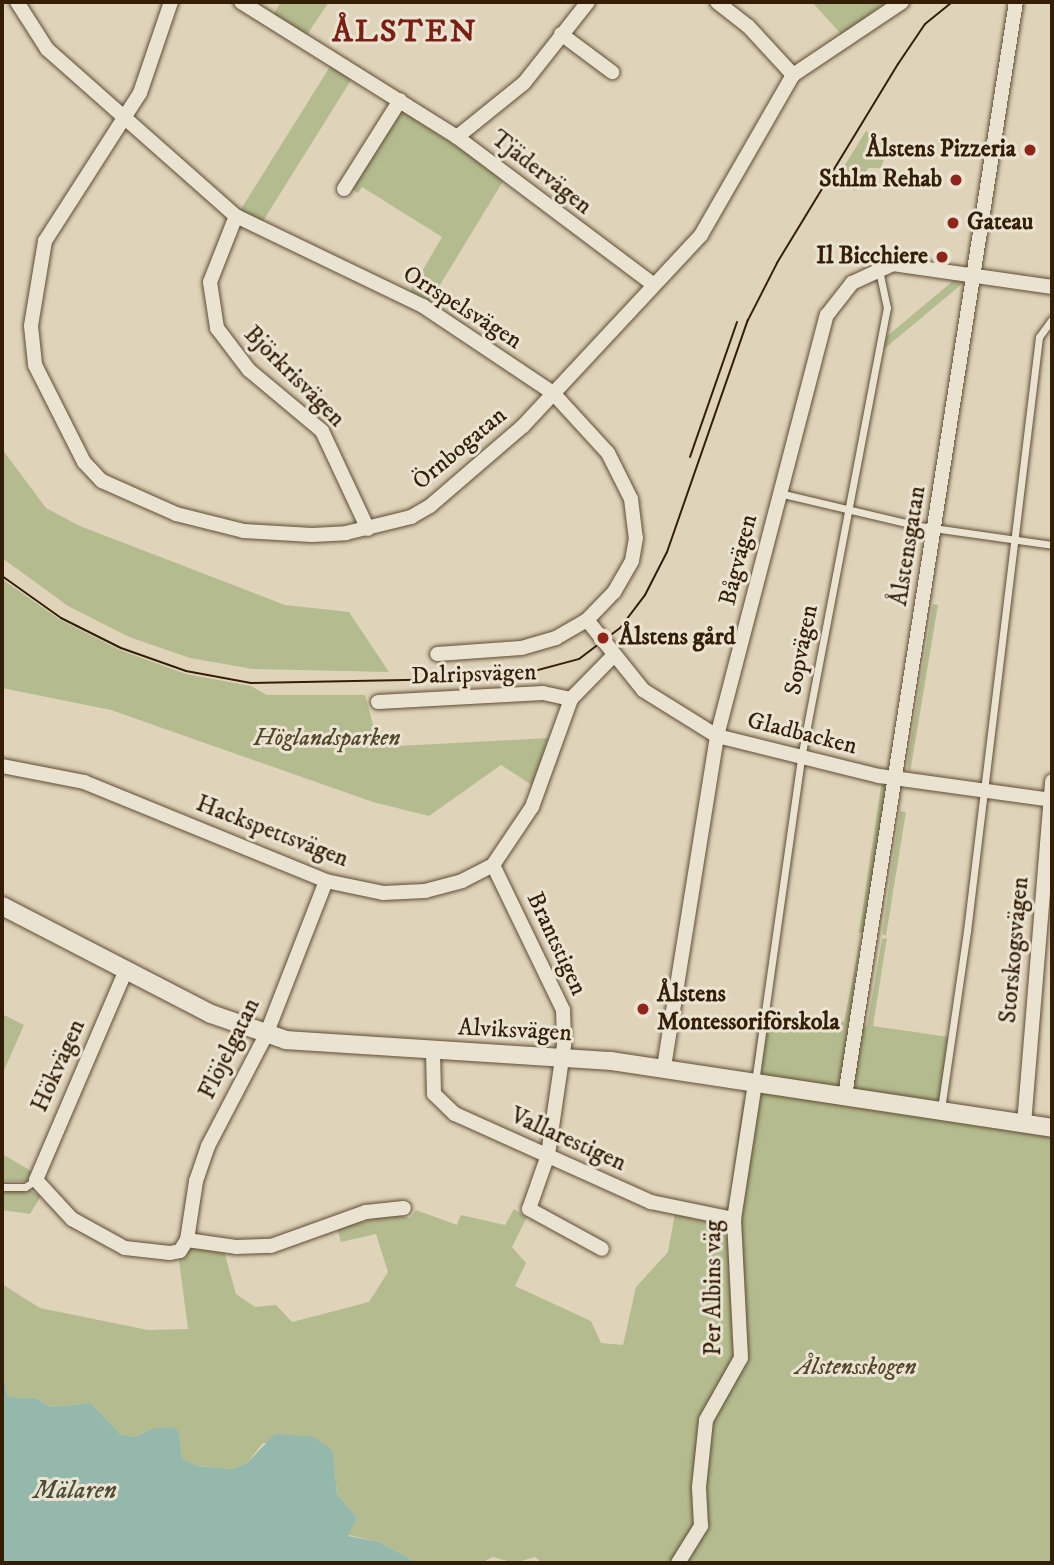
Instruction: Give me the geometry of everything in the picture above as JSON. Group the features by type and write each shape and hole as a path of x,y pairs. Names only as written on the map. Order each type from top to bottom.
{"street":[{"name":"Orrspelsvägen","path":"17,2 47,49 124,120 236,216 392,289 553,393 608,453 631,499 634,516 632,561 614,592 587,620 556,638 521,648 437,654"},
{"name":"Örnbogatan","path":"171,2 140,93 45,241 36,280 31,328 34,365 84,462 102,481 136,498 244,531 312,535 368,529 411,517 430,506 523,426 653,284 701,236 793,75 902,2"},
{"name":"Tjädervägen","path":"240,2 457,137 653,284"},
{"path":"457,137 524,83 588,2"},
{"path":"717,2 748,26 793,75"},
{"name":"Ålstensgatan","path":"845,1096 897,779 1016,2"},
{"path":"561,34 612,72"},
{"path":"344,189 400,100"},
{"name":"Björkrisvägen","path":"236,216 210,282 217,328 249,370 322,431 368,529"},
{"name":"Bågvägen","path":"664,1068 717,736 827,314 852,283 879,267 906,263 974,272"},
{"path":"974,272 1052,287"},
{"name":"Gladbacken","path":"587,620 613,656 660,703 717,736 897,779 1051,800"},
{"name":"Hackspettsvägen","path":"2,766 85,782 326,881 403,894 462,881 493,864 531,807 571,699 613,656"},
{"name":"Dalripsvägen","path":"378,702 543,693 571,699"},
{"name":"Storskogsvägen","path":"1024,1124 1052,781"},
{"name":"Brantstigen","path":"493,864 559,995 563,1058 548,1155 529,1209 602,1249"},
{"name":"Flöjelgatan","path":"187,1240 196,1181 208,1146 266,1035 326,881"},
{"name":"Alviksvägen","path":"2,906 211,1014 266,1035 323,1046 563,1058 664,1068 1052,1128"},
{"name":"Hökvägen","path":"36,1180 127,970"},
{"name":"Vallarestigen","path":"433,1052 434,1094 456,1114 652,1202 734,1219"},
{"name":"Per Albins väg","path":"678,1563 701,1526 700,1462 706,1420 741,1358 734,1219 755,1083"},
{"path":"36,1180 72,1219 125,1248 170,1254 180,1251 187,1240 236,1247 271,1246 366,1212 404,1208"}],"lane":[{"name":"Sopvägen","path":"755,1083 801,758 887,308 879,267"},
{"path":"941,1111 985,793 1012,539 1039,337 1052,319"},
{"path":"779,493 848,513 935,529 1052,545"},
{"path":"2,1187 25,1187 36,1180"}],"green space":[{"path":"281,2 329,2 306,36 273,15"},
{"path":"812,2 886,2 842,35"},
{"path":"331,65 352,78 262,223 240,210"},
{"path":"396,107 505,178 429,303 410,292 442,237 362,187 358,193 345,185"},
{"path":"866,131 888,145 881,168 868,168 855,191 836,179"},
{"path":"960,275 965,281 885,349 880,342"},
{"path":"2,449 46,508 80,526 285,605 349,612 389,672 253,669 190,658 129,637 68,606 2,558"},
{"name":"Höglandsparken","path":"2,579 59,619 120,650 186,674 251,686 267,695 365,695 379,747 548,738 532,785 501,765 429,816 373,802 111,710 2,688"},
{"path":"933,604 938,605 910,773 907,765"},
{"path":"882,780 887,790 864,933 859,933"},
{"path":"900,811 906,812 886,936 882,934"},
{"name":"Ålstensskogen","path":"861,935 849,1023 867,1026 882,939 887,938 873,1026 956,1038 943,1119 1052,1135 1052,1563 542,1563 535,1557 515,1563 493,1557 481,1563 418,1563 379,1542 348,1535 357,1518 337,1494 333,1452 263,1443 247,1463 233,1469 198,1466 182,1460 180,1443 151,1429 135,1437 120,1434 91,1403 51,1407 36,1398 8,1397 2,1370 2,1284 40,1308 148,1330 188,1329 179,1260 191,1246 224,1251 236,1294 255,1307 276,1305 292,1322 369,1302 388,1272 376,1234 341,1242 337,1228 393,1214 410,1218 416,1210 457,1225 461,1215 505,1225 514,1209 527,1217 512,1247 526,1263 515,1286 591,1321 601,1343 623,1345 636,1287 668,1252 675,1213 726,1223 743,1100 759,1103 753,1064 761,1011 844,1022"},
{"path":"2,1014 24,1025 2,1075"},
{"path":"2,1154 33,1172 27,1181 2,1181"},
{"path":"29,1190 41,1196 30,1214 2,1210 2,1191"}],"water":[{"name":"Mälaren","path":"2,1370 8,1397 36,1398 51,1407 91,1403 120,1434 135,1437 151,1429 173,1427 179,1432 182,1459 198,1466 233,1469 247,1463 275,1434 314,1437 333,1451 337,1494 357,1518 348,1536 379,1542 418,1563 2,1563"}],"tram line":[{"path":"2,576 61,618 121,648 186,671 251,683 508,678 579,659 620,628 645,595 667,552 748,320 777,263 898,64 925,24 952,2"},
{"path":"690,457 737,322"}],"place":[{"name":"Ålstens Pizzeria","path":"1030,150"},
{"name":"Sthlm Rehab","path":"956,180"},
{"name":"Gateau","path":"953,223"},
{"name":"Il Bicchiere","path":"942,257"},
{"name":"Ålstens gård","path":"603,638"},
{"name":"Ålstens Montessoriförskola","path":"643,1009"}],"district":[{"name":"ÅLSTEN","path":"405,32"}]}
